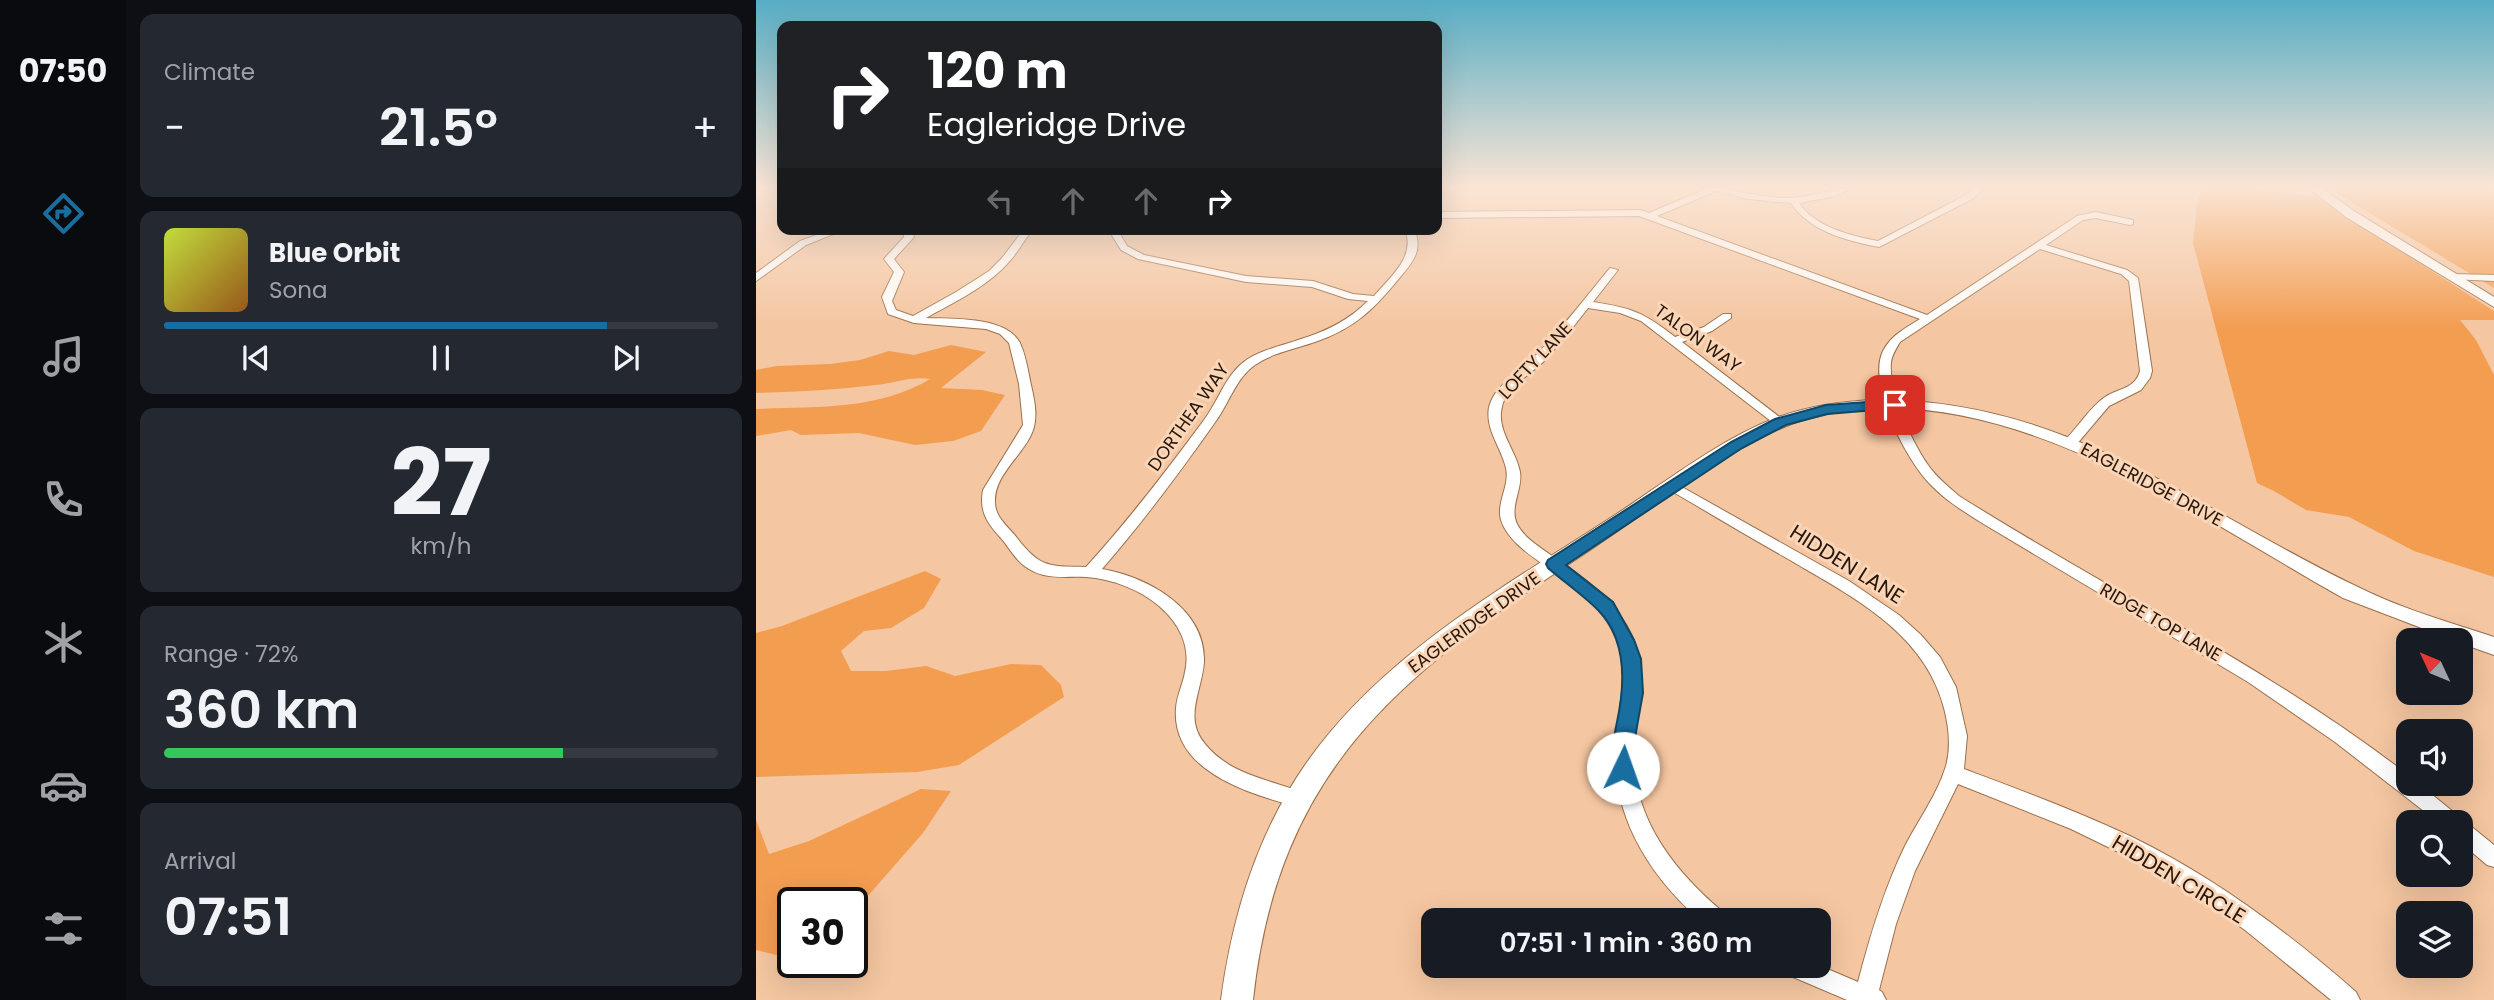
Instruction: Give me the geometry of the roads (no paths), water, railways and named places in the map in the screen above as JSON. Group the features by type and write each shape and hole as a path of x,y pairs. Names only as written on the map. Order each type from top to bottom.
{"main road":[{"path":"2384,235 2494,303"},
{"name":"EAGLERIDGE DRIVE","path":"1237,1000 1244,942 1257,894 1298,799 1349,730 1388,686 1444,638 1736,445 1780,422 1826,410 1895,405 1936,407 1989,415 2071,442 2115,462 2351,593 2380,606 2494,646"}],"street":[{"path":"756,278 803,243 825,235"},
{"path":"908,235 889,259 899,272 887,301 894,313 914,320 987,326 1007,333 1013,340 1029,425 993,483 988,495 990,514 1032,564 1046,571 1090,572 1128,582 1153,594 1182,620 1192,640 1195,659 1185,715 1192,738 1206,759 1217,768 1245,782 1298,799"},
{"path":"914,320 970,288 993,271 1014,251 1025,235"},
{"path":"1116,235 1124,248 1148,259 1246,279 1313,284 1352,297 1378,299"},
{"name":"DORTHEA WAY","path":"1090,572 1142,513 1224,402 1233,379 1240,371 1267,354 1318,338 1349,324 1378,299 1415,250 1412,235"},
{"path":"1701,235 1926,318 2055,235"},
{"path":"1852,235 1879,244 1902,235"},
{"path":"2038,245 2124,272 2134,280 2146,371 2144,380 2135,389 2105,402 2071,442"},
{"name":"LOFTY LANE","path":"1613,270 1541,358 1505,389 1496,403 1494,422 1514,474 1514,487 1508,506 1509,521 1526,544 1594,594 1617,622 1631,659 1633,675 1633,693 1623,748 1623,768 1630,807 1637,825 1660,864 1687,896 1702,908"},
{"path":"2454,277 2494,278"},
{"name":"TALON WAY","path":"1585,304 1639,316 1676,340 1780,422"},
{"path":"1676,340 1708,329 1727,316"},
{"name":"RIDGE TOP LANE","path":"1926,318 1896,340 1886,355 1885,373 1895,405 1920,463 1939,487 1954,499 2221,657 2310,713 2361,749 2437,810"},
{"name":"HIDDEN LANE","path":"1673,486 1868,600 1909,632 1933,662 1949,693 1957,734 1958,758 1910,859 1884,931 1870,998"},
{"name":"HIDDEN CIRCLE","path":"1953,773 2099,832 2150,857 2249,919 2348,1000"},
{"path":"2473,840 2494,858"},
{"path":"1822,978 1870,998"}]}
